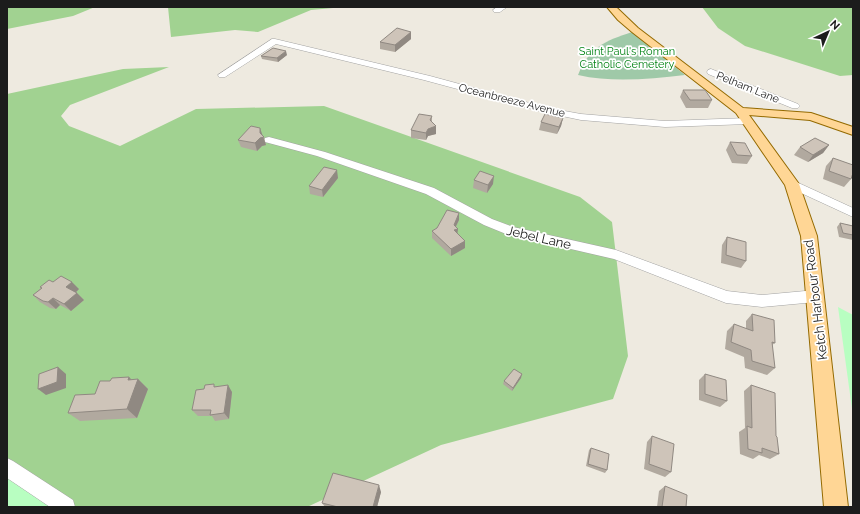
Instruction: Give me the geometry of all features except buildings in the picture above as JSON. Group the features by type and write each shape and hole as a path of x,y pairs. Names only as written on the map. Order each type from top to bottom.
{"main road":[{"name":"Ketch Harbour Road","path":"611,7 635,30 676,60 744,116 792,184 808,236 816,296 836,507"},
{"path":"744,116 784,108 853,131"}],"street":[{"name":"Oceanbreeze Avenue","path":"222,75 275,41 427,78 546,110 573,115 608,120 658,123 744,116"},
{"name":"Pelham Lane","path":"711,72 784,108 795,106"},
{"name":"Jebel Lane","path":"269,140 326,155 430,191 483,220 504,229 524,235 616,255 726,297 762,300 816,296"},
{"path":"792,184 853,213"},
{"path":"7,467 66,507"}],"green space":[{"path":"7,7 95,7 73,16 7,29"},
{"path":"168,7 344,7 311,10 258,32 235,30 171,37"},
{"path":"702,7 853,7 853,75 840,76 745,46 718,28"},
{"name":"Saint Paul's Roman Catholic Cemetery","path":"632,32 685,75 618,80 578,75 587,58 599,46"},
{"path":"169,67 70,105 61,116 69,126 120,146 196,109 324,106 580,197 612,222 628,356 613,399 441,445 307,507 7,507 7,94 123,69"},
{"path":"838,307 853,315 853,416"},
{"path":"7,466 67,507 7,507"}]}
